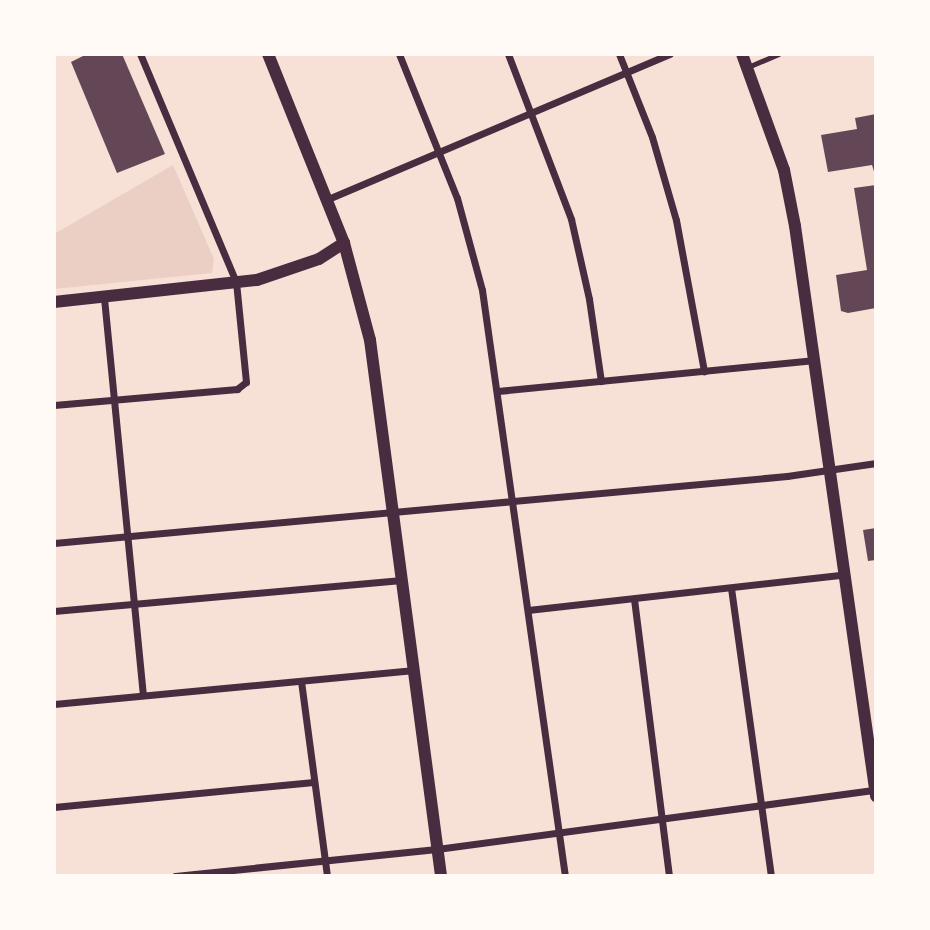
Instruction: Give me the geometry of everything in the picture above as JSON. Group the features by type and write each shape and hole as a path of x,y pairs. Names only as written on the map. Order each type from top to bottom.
{"street":[{"path":"54,405 243,386 247,378 236,282 139,54"},
{"path":"268,54 344,243 370,340 441,876"},
{"path":"399,54 440,151 482,290 565,876"},
{"path":"508,54 533,112 571,219 589,299 601,381"},
{"path":"620,54 677,220 704,371"},
{"path":"328,199 670,54"},
{"path":"175,876 437,849 761,805 875,793 784,170 742,54"},
{"path":"54,302 236,282 319,259 344,243"},
{"path":"104,298 143,695"},
{"path":"498,391 812,360"},
{"path":"54,543 513,503 828,472 876,463"},
{"path":"528,610 842,575"},
{"path":"54,611 403,580"},
{"path":"731,588 771,876"},
{"path":"634,598 669,876"},
{"path":"54,704 414,670"},
{"path":"300,681 327,876"},
{"path":"54,807 314,782"}],"lane":[{"path":"748,67 778,54"}],"shaded area":[{"path":"173,165 214,259 212,273 54,289 54,234"}],"building":[{"path":"87,54 122,54 165,154 117,173 71,62"},
{"path":"876,114 876,178 872,165 828,172 821,135 857,129 855,118"},
{"path":"876,185 876,308 848,313 841,311 836,275 867,270 854,188"},
{"path":"876,528 876,560 868,561 863,530"}]}
